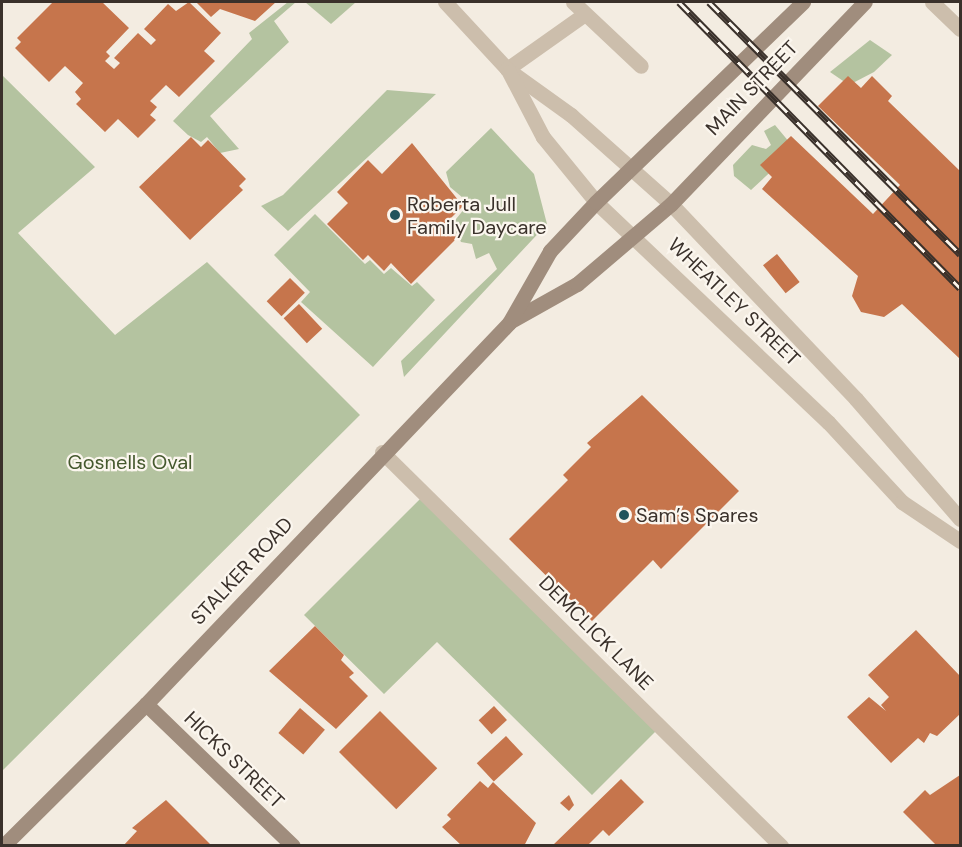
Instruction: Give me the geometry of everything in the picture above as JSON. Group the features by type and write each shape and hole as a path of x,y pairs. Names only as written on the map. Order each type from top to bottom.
{"main road":[{"name":"MAIN STREET","path":"633,166 803,2"},
{"name":"MAIN STREET","path":"671,204 865,2"},
{"name":"STALKER ROAD","path":"3,846 146,704 381,452 509,323 550,251 633,166"},
{"name":"STALKER ROAD","path":"509,323 577,284 671,204"},
{"name":"HICKS STREET","path":"146,704 293,846"}],"street":[{"name":"WHEATLEY STREET","path":"445,2 507,69 633,166 671,204 856,399 960,519"},
{"path":"573,2 641,66"},
{"path":"932,2 960,29"},
{"path":"507,69 585,14"},
{"name":"WHEATLEY STREET","path":"507,69 543,137 596,202 634,235 902,502 960,541"},
{"name":"DEMCLICK LANE","path":"381,452 781,846"}],"green space":[{"path":"288,2 296,2 274,21 289,42 210,116 239,149 220,153 207,137 201,142 188,135 173,121 252,39 249,33"},
{"path":"305,2 356,2 331,24"},
{"path":"870,40 892,55 874,72 849,85 830,72"},
{"name":"Gosnells Oval","path":"2,75 95,167 18,233 115,335 207,262 360,415 2,771"},
{"path":"387,90 436,94 288,231 261,206 283,195"},
{"path":"775,125 795,149 751,190 734,176 733,165 752,145 766,149 771,145 764,131"},
{"path":"491,128 534,174 547,224 404,377 401,361 497,269 489,253 476,259 472,244 461,242 452,224 469,203 450,187 446,172"},
{"path":"315,214 365,264 370,260 384,274 391,268 412,286 417,282 435,300 373,367 301,302 310,292 274,255"},
{"path":"422,497 657,730 592,795 437,642 384,694 304,615"}],"building":[{"path":"53,2 102,2 129,28 106,52 110,56 105,61 114,69 120,63 114,58 138,33 151,45 156,40 144,29 168,4 176,11 189,2 221,33 204,51 215,61 179,97 166,85 150,101 157,107 150,115 156,120 138,138 118,119 105,132 76,104 81,99 75,92 83,83 65,66 49,82 15,48 21,42 17,38"},
{"path":"196,2 276,2 255,21 220,9 211,17"},
{"path":"848,76 861,88 872,76 892,96 888,101 960,171 960,359 902,304 884,317 861,312 852,296 858,276 762,189 772,177 760,165 791,136 873,214 900,185 818,106"},
{"path":"191,137 201,147 208,140 246,179 239,186 243,190 190,240 139,187"},
{"name":"Roberta Jull Family Daycare","path":"412,143 463,206 445,224 458,237 411,284 391,263 384,271 368,255 363,260 327,224 348,203 337,192 368,160 382,174"},
{"path":"777,254 800,282 786,293 763,265"},
{"path":"290,278 305,293 282,316 267,301"},
{"path":"299,304 322,329 307,343 284,318"},
{"name":"Sam’s Spares","path":"642,395 739,491 661,569 653,560 592,621 509,539 568,480 563,475 591,447 587,443"},
{"path":"315,626 344,655 341,660 354,673 349,677 368,696 336,729 269,671"},
{"path":"916,630 960,676 960,714 937,736 930,733 924,743 918,738 891,763 847,717 869,697 886,711 881,705 889,697 868,675"},
{"path":"494,706 507,720 492,734 479,720"},
{"path":"300,708 325,730 303,755 278,733"},
{"path":"380,711 437,768 396,809 339,752"},
{"path":"506,736 523,754 494,782 477,763"},
{"path":"960,775 960,846 937,846 903,812 925,790 930,795"},
{"path":"621,779 644,802 609,836 603,830 587,846 552,846"},
{"path":"480,781 488,788 493,782 536,823 524,846 462,846 442,827 451,819 447,815"},
{"path":"569,795 574,805 569,811 560,803"},
{"path":"166,800 212,846 123,846 137,831 132,828"}],"railway":[{"path":"679,2 960,288"},
{"path":"709,2 960,254"}],"place":[{"name":"Roberta Jull Family Daycare","path":"395,215"},
{"name":"Sam’s Spares","path":"624,515"}]}
